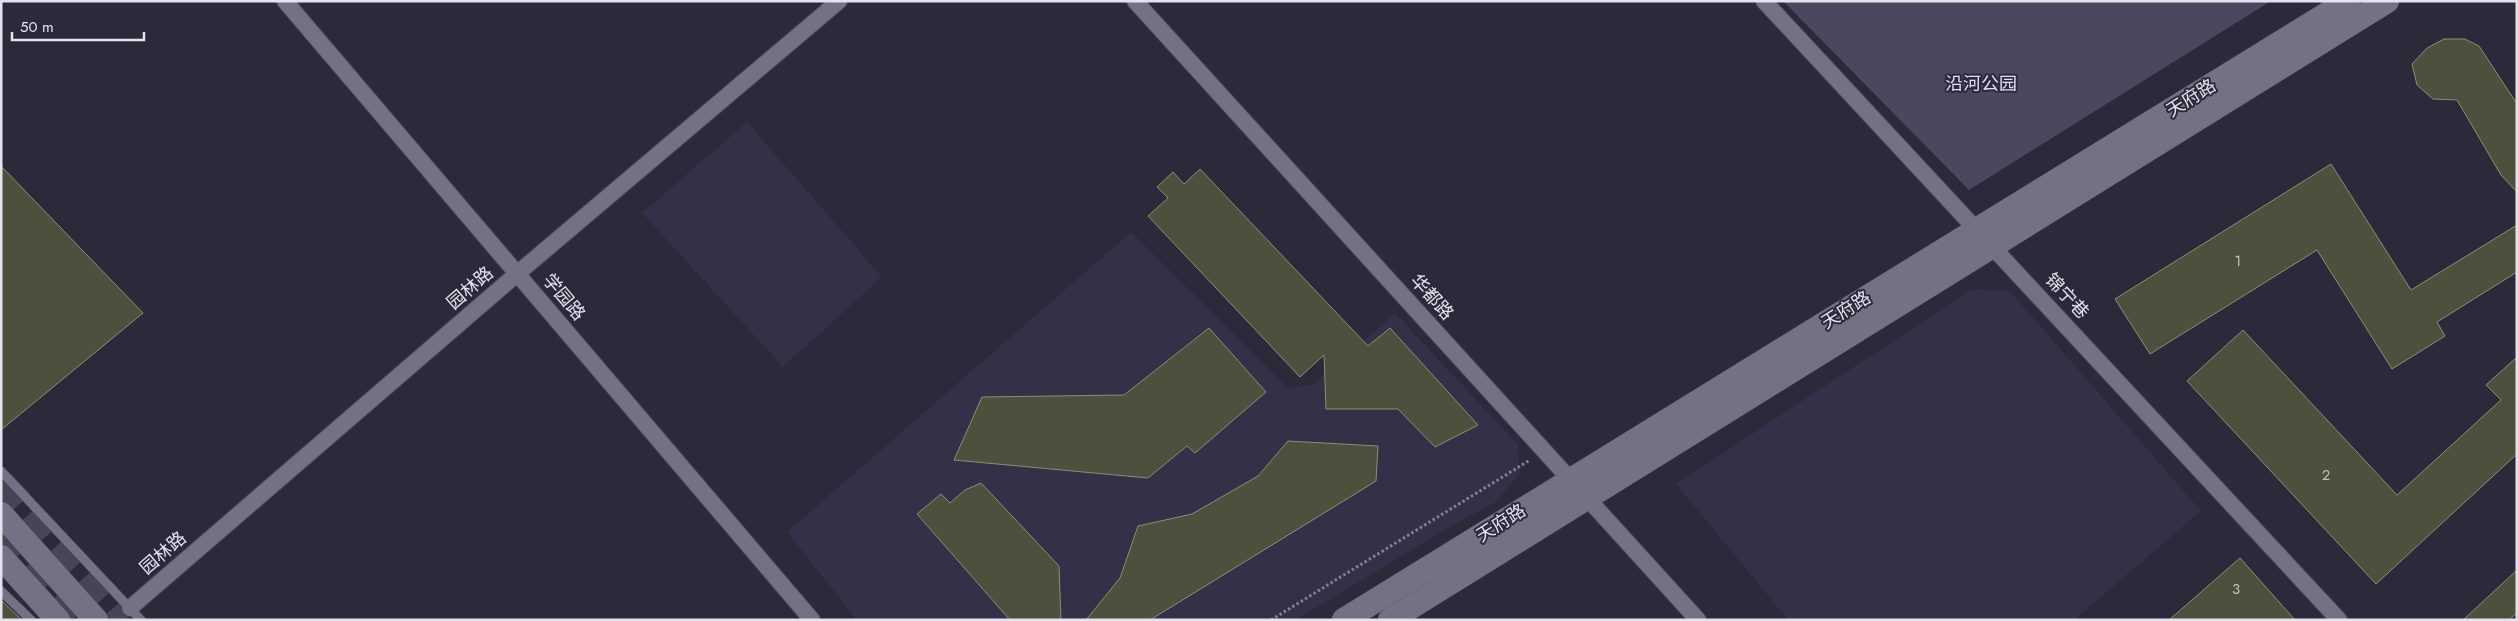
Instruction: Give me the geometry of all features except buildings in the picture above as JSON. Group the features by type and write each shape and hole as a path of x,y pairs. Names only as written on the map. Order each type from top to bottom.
{"street":[{"name":"学园路","path":"285,1 812,620"},
{"name":"园林路","path":"135,614 518,273 839,1"},
{"name":"华都路","path":"1135,1 1698,620"},
{"name":"锦宁巷","path":"1764,1 2339,620"},
{"name":"天府路","path":"1390,620 1588,499 2348,1"},
{"name":"天府路","path":"1344,620 1571,480 2387,1"},
{"path":"1,514 96,620"},
{"path":"1,557 58,620"}],"lane":[{"path":"1,471 135,614"},
{"path":"1,591 31,620"}],"path":[{"path":"1271,620 1545,450"}],"shaded area":[{"path":"747,122 882,277 783,367 642,213"},
{"path":"1131,232 1289,389 1314,384 1395,313 1518,444 1520,473 1496,502 1455,524 1296,620 857,620 787,532"},
{"path":"1972,289 2010,291 2201,511 2074,620 1788,620 1676,484"}],"green space":[{"name":"沿河公园","path":"1783,1 2271,1 1969,190"}],"tunnel":[{"path":"1,483 125,620"},
{"path":"1,533 80,620"}]}
